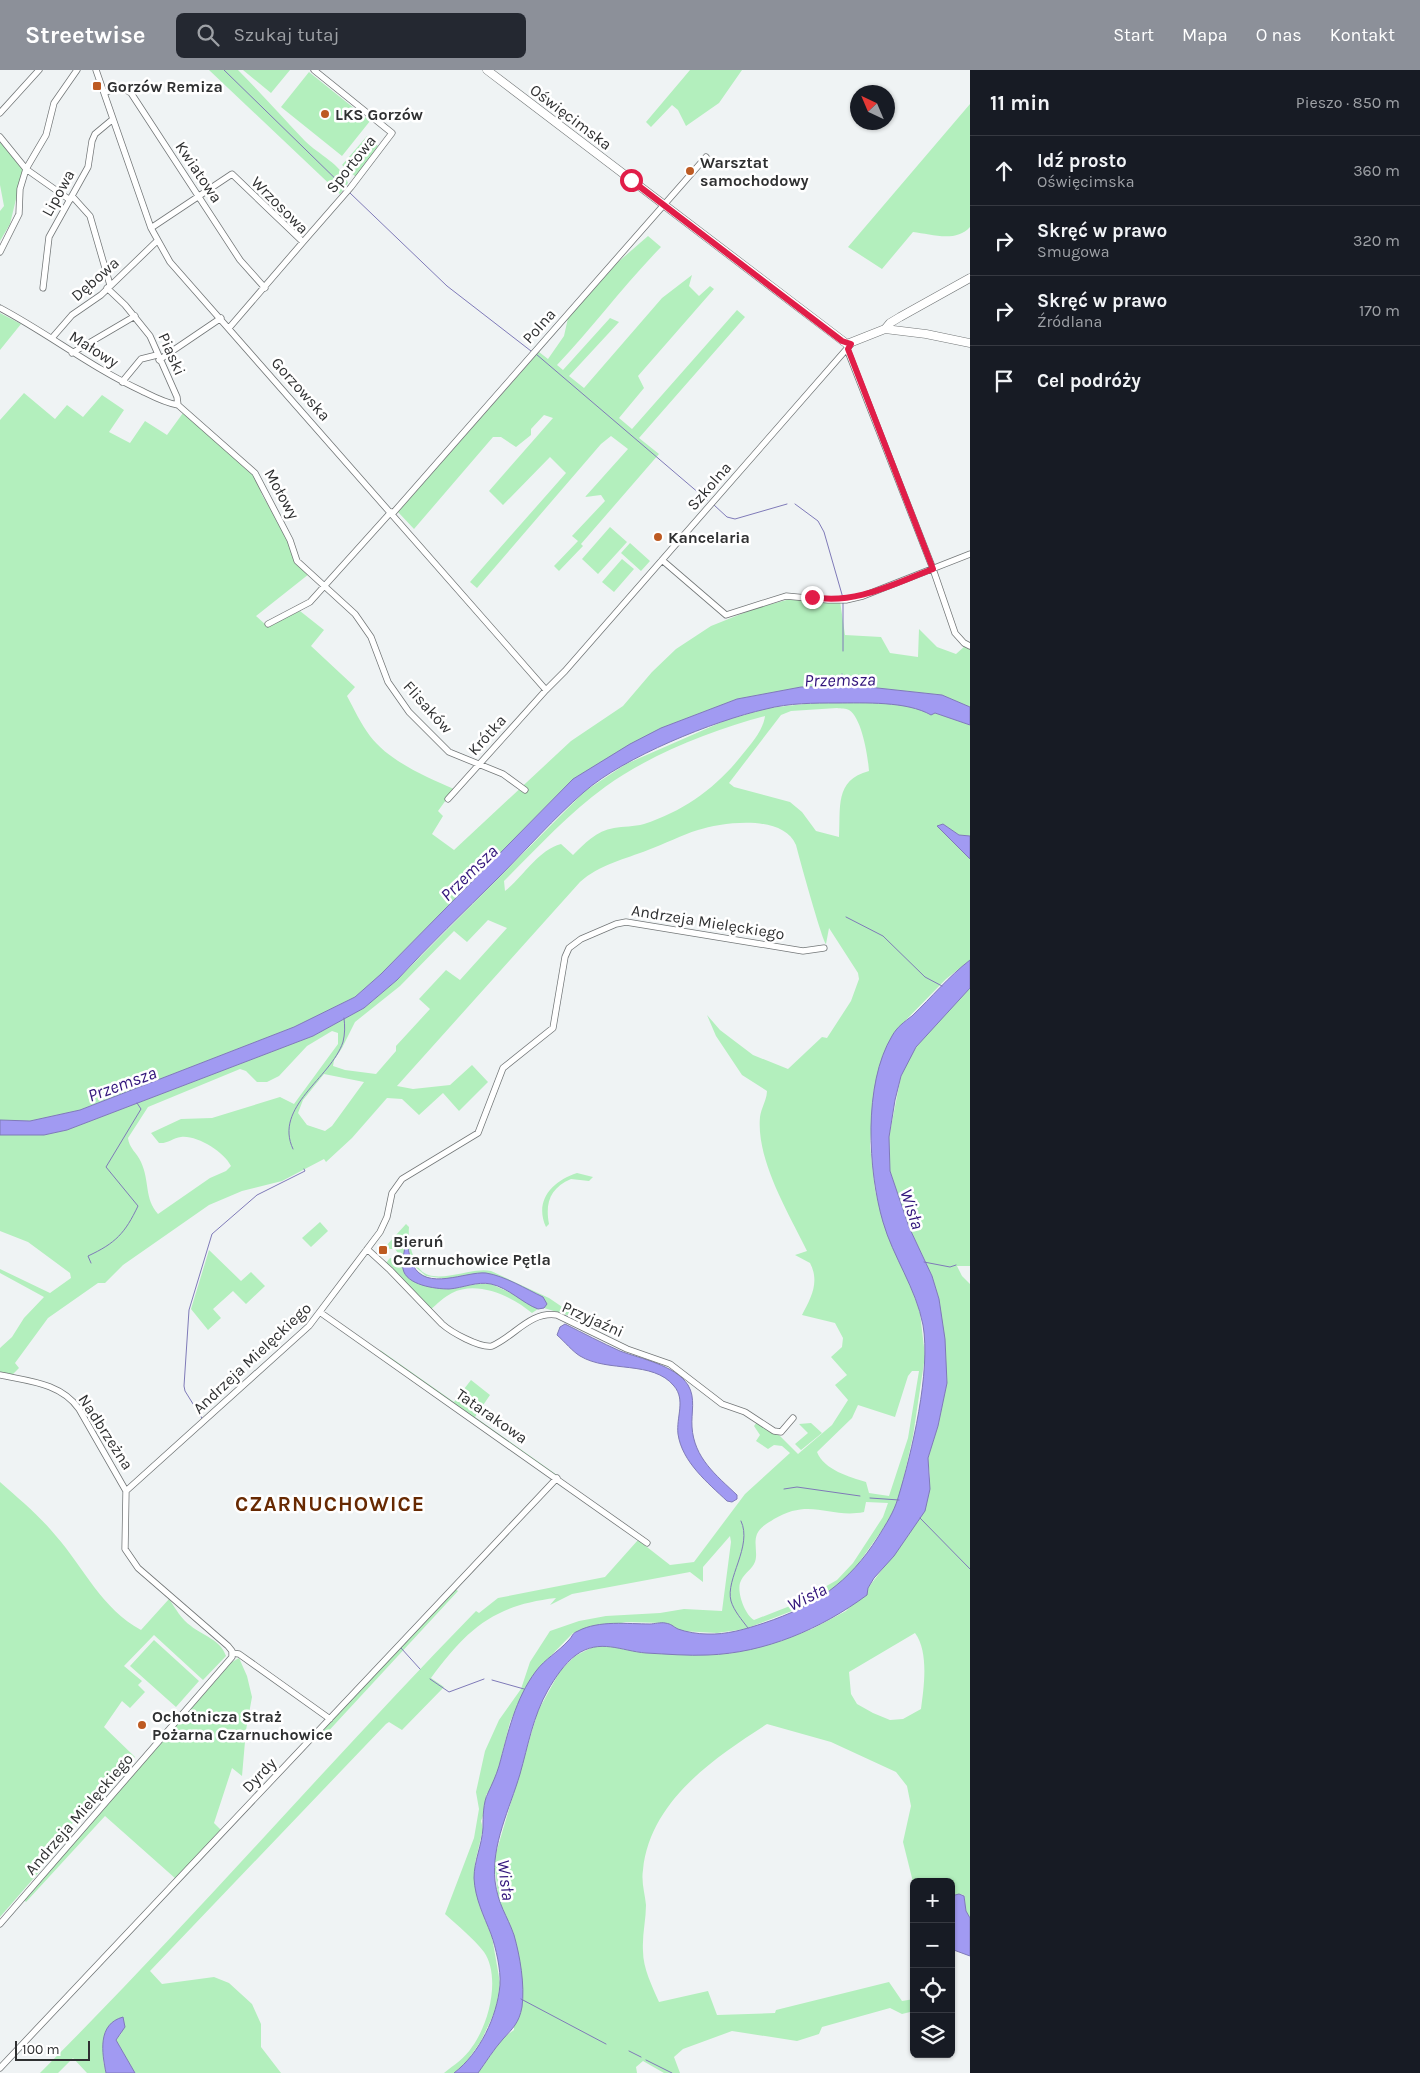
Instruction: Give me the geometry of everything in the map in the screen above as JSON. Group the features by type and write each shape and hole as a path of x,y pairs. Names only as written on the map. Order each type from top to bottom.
{"street":[{"path":"0,112 40,70"},
{"path":"0,252 19,214 20,189 26,169 46,135 54,103 77,70"},
{"name":"Gorzowska","path":"96,70 151,228 157,242 170,262 546,690"},
{"name":"Sportowa","path":"303,242 356,180 392,133 314,70"},
{"name":"Oświęcimska","path":"487,70 849,346"},
{"name":"Kwiatowa","path":"104,93 120,86 131,92 240,260 265,288"},
{"name":"Lipowa","path":"43,288 49,237 88,167 95,134 113,119"},
{"name":"Piaski","path":"0,136 26,169 71,198 90,216 108,287 135,316 150,336 177,397 178,405"},
{"name":"Polna","path":"268,624 307,604 324,587 392,513 706,157"},
{"name":"Wrzosowa","path":"151,228 232,174 303,242 229,328"},
{"name":"Dębowa","path":"52,338 72,316 108,287 157,242"},
{"path":"886,329 890,323 970,278"},
{"name":"Małowy","path":"0,308 122,382 178,405"},
{"path":"72,353 135,316"},
{"path":"122,382 142,359 158,357 221,318"},
{"path":"970,343 926,334 886,329 873,332 849,346 955,632 964,643 970,646"},
{"name":"Szkolna","path":"546,690 565,671 849,346"},
{"name":"Mołowy","path":"178,405 255,473 287,532 297,561 324,587"},
{"path":"662,560 726,615 786,596 843,600 863,596 970,554"},
{"name":"Flisaków","path":"324,587 355,614 366,629 371,637 388,682 408,712 449,752 480,763 503,774 525,790"},
{"name":"Krótka","path":"448,799 546,690"},
{"name":"Andrzeja Mielęckiego","path":"126,1491 275,1358 320,1312 380,1232 387,1217 392,1193 402,1179 478,1133 503,1068 553,1028 565,957 575,942 616,924 626,922 803,951 824,948"},
{"name":"Przyjaźni","path":"367,1249 449,1330 480,1344 492,1346 533,1319 547,1314 557,1315 627,1349 670,1364 716,1400 745,1412 774,1431 781,1432 793,1418"},
{"name":"Tatarakowa","path":"320,1312 647,1543"},
{"name":"Nadbrzeżna","path":"0,1375 44,1384 70,1399 79,1409 126,1491"},
{"name":"Dyrdy","path":"0,2068 557,1478"},
{"path":"126,1491 124,1545 128,1557 138,1568 228,1646 232,1653 239,1654 330,1719"},
{"name":"Andrzeja Mielęckiego","path":"0,1924 230,1661 232,1653"}],"green space":[{"path":"209,70 238,70 305,141 329,160 345,176 348,183 340,194"},
{"path":"243,70 290,70 271,93"},
{"path":"690,70 742,70 719,103 686,126 678,110 672,105 651,127 646,122"},
{"name":"LKS Gorzów","path":"309,72 370,121 342,156 281,107"},
{"path":"970,104 970,227 958,235 951,236 935,236 913,232 882,269 848,247"},
{"path":"367,136 378,146 356,177 342,165"},
{"path":"0,140 23,170 10,224 0,241 0,211 4,206 0,185"},
{"path":"648,236 661,247 557,365 563,370 610,318 619,322 569,376 584,388 662,298 692,275 689,286 699,296 710,286 714,289 638,376 644,388 619,418 632,429 737,310 745,317 639,438 659,454 581,544 583,546 559,571 554,566 578,541 572,536 605,501 601,495 585,497 628,449 611,436 601,444 477,588 470,582 566,473 550,457 503,505 489,491 553,418 544,415 531,429 531,435 516,447 501,437 493,437 414,529 398,512 539,352 548,359 564,336 568,318 617,263"},
{"path":"0,313 21,324 0,350"},
{"path":"24,393 55,419 67,405 83,417 102,395 124,410 109,432 130,443 145,421 167,435 183,413 255,474 262,495 286,534 295,561 309,574 256,616 266,625 300,611 324,630 311,646 355,687 347,696 370,736 398,761 420,774 454,789 438,811 443,816 432,834 454,850 571,741 623,706 652,672 676,649 711,626 756,608 798,597 840,601 845,635 881,637 890,653 918,657 919,629 937,647 956,654 965,646 970,649 970,707 942,695 859,686 801,687 737,699 661,728 573,779 381,974 355,997 294,1027 80,1110 30,1121 0,1120 0,420"},
{"path":"610,527 627,542 598,574 582,559"},
{"path":"630,543 650,561 641,571 621,553"},
{"path":"622,559 634,569 614,592 602,582"},
{"path":"857,702 890,704 905,706 930,715 935,713 970,725 970,836 959,835 943,824 937,826 970,859 970,960 946,979 904,1022 873,1092 870,1145 875,1190 884,1225 908,1277 920,1313 925,1356 913,1436 901,1490 892,1516 851,1574 827,1593 805,1606 745,1629 717,1633 681,1631 664,1623 626,1622 573,1633 536,1671 510,1722 498,1770 492,1787 486,1795 486,1808 481,1821 483,1829 475,1863 479,1905 492,1937 500,1983 496,2009 481,2041 465,2064 454,2073 444,2073 469,2051 478,2037 488,2013 491,2000 492,1974 484,1952 445,1914 474,1838 479,1809 476,1792 485,1751 499,1720 521,1689 530,1662 550,1631 579,1621 606,1616 660,1613 684,1609 722,1611 731,1542 730,1536 703,1567 703,1582 690,1572 572,1594 550,1605 556,1598 534,1601 499,1613 484,1622 457,1646 431,1678 444,1687 402,1730 389,1722 386,1724 150,1971 162,1984 214,1977 229,1983 252,2004 261,2024 261,2047 281,2073 135,2073 116,2040 121,2034 125,2022 103,2060 106,2073 87,2073 73,2058 58,2073 40,2073 151,1959 476,1611 479,1613 498,1598 605,1577 638,1540 670,1565 694,1562 745,1494 790,1453 782,1446 774,1445 768,1449 756,1441 760,1435 754,1426 757,1422 780,1436 798,1454 832,1425 848,1400 835,1385 847,1375 831,1357 842,1347 843,1338 835,1323 802,1315 813,1290 813,1270 810,1263 795,1255 807,1251 775,1186 763,1151 760,1117 767,1091 742,1075 716,1036 707,1015 720,1030 753,1055 788,1069 822,1037 827,1038 851,1001 859,979 858,973 829,928 826,944 796,845 789,835 779,828 752,823 709,827 685,834 595,871 580,882 397,1086 413,1089 450,1085 472,1065 488,1082 459,1111 443,1093 419,1115 402,1099 387,1098 352,1138 326,1162 324,1159 282,1181 242,1191 209,1205 123,1265 105,1283 98,1283 48,1318 15,1363 19,1368 12,1375 0,1372 0,1348 12,1337 24,1318 44,1297 0,1273 0,1269 50,1293 71,1278 70,1273 28,1242 0,1231 0,1135 44,1135 67,1130 313,1036 364,1008 397,980 585,791 626,764 724,721 768,708 814,703","holes":["846,709 854,714 861,729 869,771 858,775 845,788 840,806 839,837 816,831 802,812 790,802 734,787 729,783 781,715 791,711","765,716 764,722 753,742 732,767 698,797 659,819 636,826 614,828 602,832 591,838 573,855 561,844 553,847 538,858 505,891 504,881 565,820 591,797 622,776 661,754 724,728","488,920 507,928 460,980 446,970 419,999 430,1009 396,1046 396,1051 376,1074 345,1070 333,1066 334,1060 355,1022 400,986 454,931 467,942","332,1031 338,1033 338,1044 294,1104 280,1097 212,1118 181,1119 151,1133 159,1143 165,1143 181,1137 195,1139 216,1150 231,1166 226,1171 210,1178 158,1214 149,1196 144,1169 128,1138 148,1107 240,1069 246,1071 257,1082 267,1082 279,1076 307,1046","324,1074 364,1082 332,1126 325,1131 307,1125 298,1113 303,1100","912,1371 919,1371 908,1438 889,1496 869,1493 866,1482 831,1468 825,1464 817,1452 852,1418 858,1405 895,1417 908,1376","866,1502 888,1503 883,1517 853,1563 837,1580 795,1604 754,1620 742,1603 739,1587 743,1577 755,1561 756,1538 760,1529 774,1519 799,1510 810,1509 852,1513 864,1512"]},
{"path":"970,988 970,1266 957,1266 962,1276 970,1284 970,1918 966,1911 964,1895 955,1895 955,1878 912,1878 903,1842 911,1806 907,1786 896,1772 831,1742 767,1724 726,1751 688,1784 671,1802 658,1823 648,1845 643,1870 646,1905 643,1957 648,1977 659,2002 708,1991 717,2015 775,2013 776,2010 889,1982 902,2001 910,2000 910,2012 902,2014 890,2008 822,2027 819,2034 797,2041 732,2031 683,2049 674,2057 680,2073 664,2073 643,2061 636,2067 637,2073 478,2073 503,2038 514,2030 514,1934 499,1905 494,1860 538,1711 560,1671 575,1656 595,1646 606,1645 644,1653 707,1655 734,1653 781,1641 812,1629 846,1611 868,1588 910,1533 930,1477 928,1458 938,1426 947,1383 939,1299 932,1276 909,1227 890,1171 889,1137 901,1076 912,1053 935,1023","holes":["915,1633 922,1650 924,1670 921,1709 903,1719 890,1720 857,1704 851,1694 849,1672"]},
{"path":"577,1173 593,1177 589,1181 571,1179 558,1187 549,1203 549,1224 546,1227 542,1209 548,1193 560,1181"},
{"path":"320,1222 328,1231 311,1247 302,1238"},
{"path":"406,1224 409,1227 414,1258 419,1269 427,1274 448,1276 481,1270 491,1271 549,1298 580,1319 544,1308 547,1303 483,1273 448,1279 426,1276 413,1265 406,1238 407,1248 403,1263 447,1289 477,1284 491,1284 518,1296 538,1309 532,1313 504,1296 483,1289 472,1288 452,1293 430,1310 386,1263 390,1258 395,1259 398,1253 395,1249 390,1249 386,1246"},
{"path":"209,1250 241,1281 251,1272 265,1286 246,1304 233,1291 213,1309 221,1318 208,1330 191,1309"},
{"path":"380,1350 454,1402 471,1380 490,1395 475,1417 557,1475 381,1353"},
{"path":"811,1423 822,1433 801,1450 795,1444 808,1433 799,1424"},
{"path":"0,1482 50,1529 104,1599 127,1621 141,1630 169,1599 184,1620 216,1642 224,1650 226,1656 203,1680 154,1635 124,1666 142,1681 138,1685 145,1692 130,1708 122,1701 104,1727 135,1757 103,1778 40,1871 0,1917"},
{"path":"455,1589 458,1591 323,1737 319,1733"},
{"path":"154,1640 199,1681 176,1707 130,1666"},
{"path":"239,1658 247,1676 252,1697 246,1730 242,1776 232,1768 214,1823 222,1831 176,1879 105,1816 26,1902 24,1900 232,1662"}],"shaded area":[{"path":"859,686 942,695 970,707 970,725 935,713 931,715 921,710 898,705 819,703 775,707 696,731 622,766 584,792 551,823 397,980 364,1008 313,1036 67,1130 44,1135 0,1135 0,1120 30,1121 80,1110 294,1027 355,997 381,974 573,779 630,744 661,728 737,699 801,687"},
{"path":"943,824 959,835 970,836 970,859 937,826"},
{"path":"970,960 970,988 916,1047 901,1076 889,1137 890,1171 909,1227 932,1276 939,1299 945,1339 947,1383 938,1426 928,1458 930,1489 925,1511 894,1556 874,1578 868,1588 867,1595 831,1618 792,1637 750,1650 708,1655 646,1653 611,1647 594,1647 576,1655 564,1667 548,1690 538,1710 520,1774 502,1827 496,1854 496,1889 514,1935 520,1961 523,1989 521,2013 515,2025 496,2047 478,2073 454,2073 472,2055 486,2034 498,1997 500,1979 498,1959 478,1900 474,1872 482,1834 486,1797 498,1770 517,1705 536,1671 574,1633 595,1625 664,1623 692,1633 721,1634 757,1625 799,1609 843,1580 867,1553 894,1508 909,1458 919,1411 925,1344 920,1311 887,1235 878,1201 872,1153 872,1102 876,1078 883,1056 894,1033 954,973"},
{"path":"405,1235 413,1265 419,1273 427,1277 437,1279 486,1273 508,1280 543,1297 547,1304 544,1308 538,1309 504,1289 491,1284 481,1283 449,1289 429,1287 415,1282 409,1279 403,1269"},
{"path":"565,1324 620,1351 675,1372 682,1378 688,1385 692,1395 692,1427 697,1448 707,1465 737,1495 737,1499 732,1502 727,1501 690,1463 680,1444 678,1428 680,1403 678,1391 674,1386 665,1378 654,1373 604,1364 580,1356 557,1335 560,1327"},
{"path":"955,1895 964,1896 966,1911 970,1918 970,1956 955,1950"},
{"path":"123,2017 125,2027 116,2040 135,2073 106,2073 103,2057 105,2033 109,2026"}],"waterway":[{"path":"224,70 347,190"},
{"path":"350,193 447,286 531,351"},
{"path":"536,354 707,500"},
{"path":"714,505 727,517 735,519 787,504"},
{"path":"795,504 818,521 824,532 843,598"},
{"path":"843,602 843,651"},
{"name":"Przemsza","path":"842,680 843,687"},
{"path":"846,917 883,936 925,977 942,986"},
{"path":"293,1149 289,1134 291,1120 297,1106 306,1093 337,1055 344,1039 344,1018"},
{"path":"91,1263 88,1256 113,1242 129,1223 138,1206 106,1167 141,1109 137,1103"},
{"path":"203,1420 185,1391 184,1386 189,1310 212,1234 257,1195 305,1171 304,1169"},
{"path":"924,1262 950,1267 956,1265"},
{"path":"784,1489 797,1487 860,1496"},
{"path":"870,1498 899,1500"},
{"path":"920,1518 970,1569"},
{"path":"741,1521 744,1541 730,1592 734,1608 748,1628"},
{"path":"401,1648 420,1669"},
{"path":"430,1679 449,1692 484,1679"},
{"path":"492,1680 524,1689"},
{"path":"521,1999 606,2044"},
{"path":"629,2051 641,2057"},
{"path":"646,2060 672,2073"}],"place":[{"name":"Gorzów Remiza","path":"97,86"},
{"name":"LKS Gorzów","path":"325,114"},
{"name":"Warsztat samochodowy","path":"690,171"},
{"name":"Kancelaria","path":"658,537"},
{"name":"Bieruń Czarnuchowice Pętla","path":"383,1250"},
{"name":"Ochotnicza Straż Pożarna Czarnuchowice","path":"142,1725"}],"district":[{"name":"CZARNUCHOWICE","path":"330,1504"}],"route":[{"path":"631,180 846,344 851,344 848,349 933,569 863,596 846,600 828,600 812,597"}],"water label":[{"name":"Wisła","path":"912,1209"},
{"name":"Wisła","path":"807,1597"},
{"name":"Wisła","path":"506,1880"}]}
